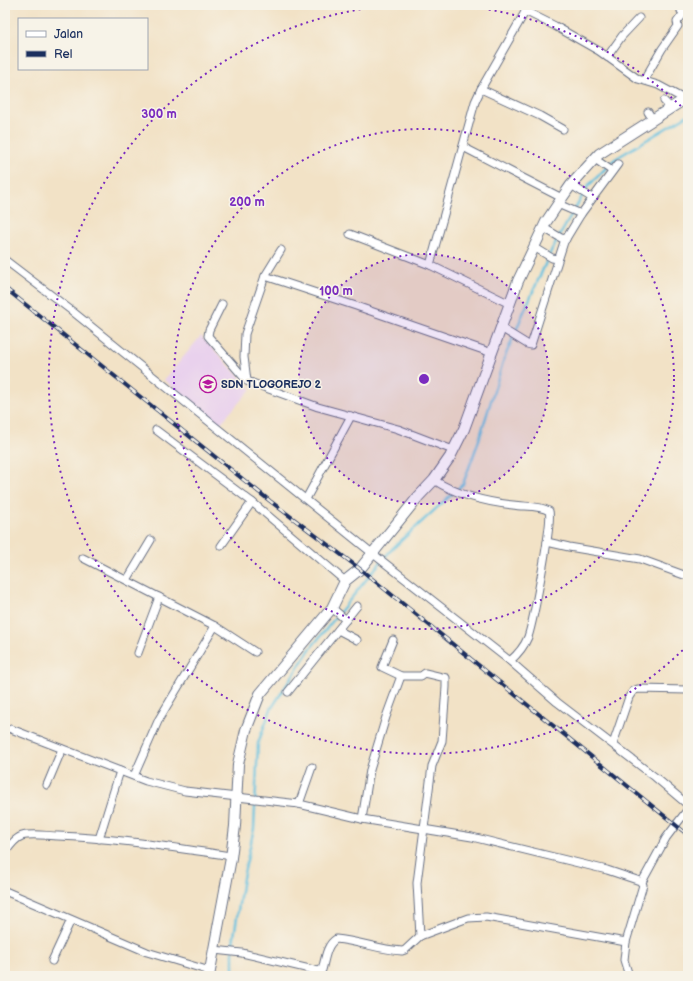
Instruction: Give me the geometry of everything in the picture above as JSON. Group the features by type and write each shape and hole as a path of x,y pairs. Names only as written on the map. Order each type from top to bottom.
{"main road":[{"path":"210,974 241,798 238,764 246,730 260,694 333,608 346,581 360,569 418,497 434,480 453,450 464,429 492,353 504,330 510,304 518,281 561,203 598,161 599,154 668,105 686,98"}],"street":[{"path":"644,80 678,26 677,22 684,13 680,11 683,5"},
{"path":"430,265 475,102 527,8 607,57 638,78 658,85 686,98"},
{"path":"607,57 622,36 639,18"},
{"path":"481,89 540,116 563,129"},
{"path":"463,147 579,213"},
{"path":"598,161 610,170"},
{"path":"504,330 521,341 531,345 555,259 563,238 589,197 610,170 618,164"},
{"path":"574,187 589,197"},
{"path":"547,229 563,238"},
{"path":"350,234 430,265 510,304"},
{"path":"537,248 555,259"},
{"path":"247,381 244,342 245,334 265,276 281,250"},
{"path":"5,260 72,311 372,553 510,661 557,702 613,744 688,805"},
{"path":"265,276 364,308 492,353"},
{"path":"222,304 209,330 208,336 247,381 318,407 398,429 453,450"},
{"path":"306,499 351,416"},
{"path":"156,430 252,502 346,581"},
{"path":"434,480 446,488 492,502 513,506 540,507 549,511 550,518 547,542 528,636 521,651 510,661"},
{"path":"220,546 252,502"},
{"path":"127,580 151,540"},
{"path":"547,542 640,559 684,575"},
{"path":"83,558 215,626 255,652"},
{"path":"138,654 159,597"},
{"path":"288,692 338,630 344,618 357,606"},
{"path":"333,608 344,618"},
{"path":"134,776 159,719 215,626"},
{"path":"338,630 357,640"},
{"path":"393,640 382,667 402,676 421,676 425,672 446,678 442,741 432,766 417,882 420,936"},
{"path":"362,819 370,770 386,717 402,676"},
{"path":"613,744 629,697 633,691 638,689 688,690"},
{"path":"11,729 146,781 185,791 300,804 362,819 472,837 607,870 642,882"},
{"path":"47,785 62,749"},
{"path":"300,804 312,767"},
{"path":"99,839 120,771"},
{"path":"629,976 624,960 626,942 644,885 642,882 666,838 688,809"},
{"path":"5,853 18,838 23,836 99,839 232,856"},
{"path":"5,891 147,952 210,974"},
{"path":"214,950 242,953 318,971 322,970 326,954 331,943 336,939 350,940 366,945 402,951 420,936 468,918 486,917 626,942"},
{"path":"52,961 71,920"}],"shaded area":[{"name":"SDN TLOGOREJO 2","path":"201,336 251,389 219,425 164,380"}],"waterway":[{"path":"233,976 233,943 243,878 254,829 258,743 271,709 310,649 374,570 392,549 463,484 478,443 504,359 522,316 552,249 588,186 615,159 688,115"}],"railway":[{"path":"5,288 270,501 360,569 688,835"}],"place":[{"name":"SDN TLOGOREJO 2","path":"208,384"}]}
